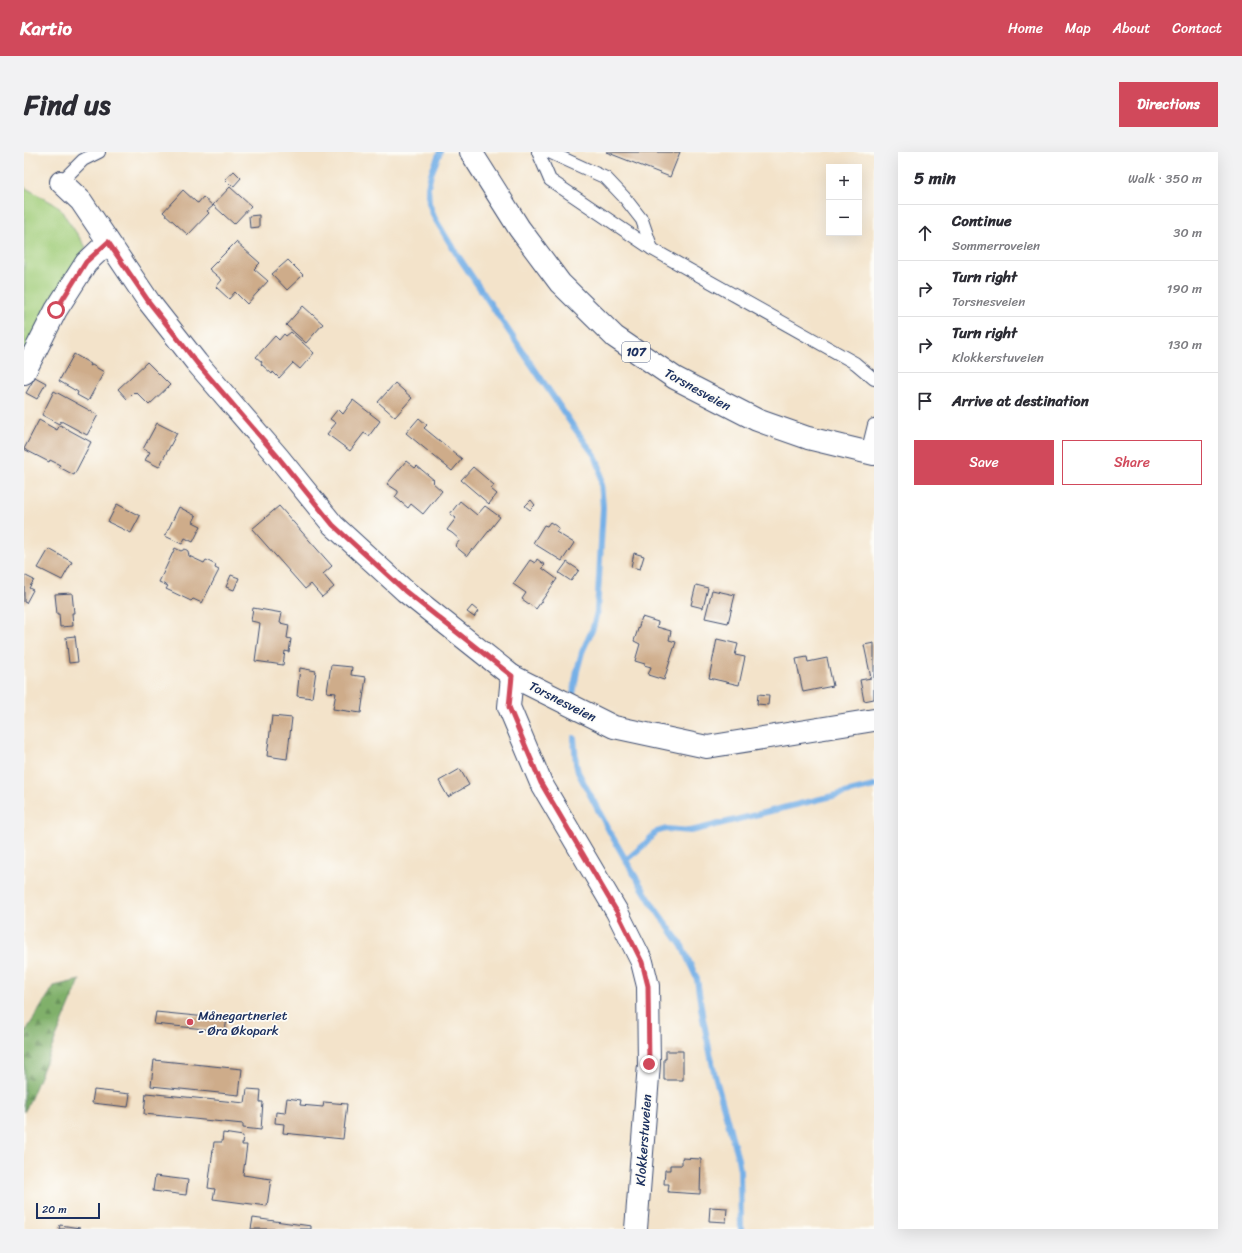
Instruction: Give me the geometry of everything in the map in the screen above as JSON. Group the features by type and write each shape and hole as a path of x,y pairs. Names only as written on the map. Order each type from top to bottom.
{"street":[{"name":"Torsnesveien","path":"471,152 519,228 560,283 615,337 675,378 757,420 808,438 870,454"},
{"name":"Torsnesveien","path":"61,182 81,201 149,302 192,357 278,457 333,525 405,591 512,676 614,727 708,747 874,720"},
{"path":"24,373 56,310 86,262 108,242"},
{"name":"Klokkerstuveien","path":"512,676 509,707 541,783 617,912 642,962 648,986 649,1064 636,1229"}],"lane":[{"path":"61,182 83,160 99,152"},
{"path":"538,152 550,180 652,249 855,363 874,379"},
{"path":"549,152 606,178 624,197 642,220 652,249"},
{"path":"870,454 874,425"}],"green space":[{"path":"24,187 58,206 86,247 24,358"},
{"path":"80,980 24,1112 24,1034 54,986"}],"building":[{"path":"606,152 680,152 670,177"},
{"path":"234,171 241,178 233,187 225,179"},
{"path":"230,187 251,206 234,224 213,205"},
{"path":"183,190 196,202 198,203 203,197 213,206 207,211 209,213 188,235 163,212"},
{"path":"259,215 259,227 250,228 249,216"},
{"path":"236,242 260,263 254,269 268,281 247,304 235,292 229,299 216,287 222,280 209,269"},
{"path":"288,260 303,275 287,290 272,274"},
{"path":"303,306 323,324 306,343 286,325"},
{"path":"291,332 314,353 300,369 293,363 279,378 261,364 262,362 256,357 275,336 279,340 284,334 286,336"},
{"path":"74,354 91,364 90,366 92,365 104,372 88,401 77,395 78,392 59,381"},
{"path":"147,362 170,385 149,405 137,393 136,394 134,392 127,399 118,389"},
{"path":"35,377 46,383 37,399 26,393"},
{"path":"395,383 412,398 395,417 378,402"},
{"path":"54,391 98,415 87,435 61,421 59,424 42,415"},
{"path":"353,400 380,421 369,436 364,433 350,451 327,434 336,423 330,419 338,409 343,414"},
{"path":"419,418 427,425 424,428 462,459 452,471 406,433"},
{"path":"39,420 57,430 60,425 91,442 74,475 59,467 60,465 50,460 49,462 24,449"},
{"path":"157,423 177,433 159,467 145,460 150,452 143,449"},
{"path":"406,461 415,468 417,466 434,480 432,482 442,491 423,514 411,504 408,508 395,497 398,491 387,484"},
{"path":"473,467 494,485 491,489 497,494 489,504 461,480"},
{"path":"531,500 535,505 530,510 525,506"},
{"path":"460,501 477,515 485,506 500,517 473,551 472,549 467,556 455,546 460,540 447,530 456,518 450,514"},
{"path":"117,504 140,516 131,533 108,522"},
{"path":"279,506 332,566 323,574 334,587 322,597 311,584 305,589 252,529"},
{"path":"179,507 196,516 193,522 201,526 193,542 185,538 182,544 165,536"},
{"path":"550,522 559,528 556,532 574,543 562,561 533,543 544,525 547,526"},
{"path":"175,548 181,551 185,549 188,551 189,556 204,563 206,560 216,565 215,568 219,570 202,603 193,599 191,601 166,589 168,586 159,582"},
{"path":"49,549 72,562 62,580 38,568"},
{"path":"634,553 644,556 640,569 631,567"},
{"path":"537,559 545,565 542,568 557,579 536,609 522,599 526,593 513,584 530,560 535,563"},
{"path":"567,562 579,570 571,581 559,573"},
{"path":"24,575 34,580 29,588 33,590 26,603 24,602"},
{"path":"231,575 239,578 234,590 226,587"},
{"path":"696,585 708,588 703,608 691,605"},
{"path":"712,590 735,595 728,623 705,618"},
{"path":"72,593 74,613 72,613 73,626 60,627 55,594"},
{"path":"472,606 478,611 474,617 467,612"},
{"path":"253,608 282,613 280,623 289,625 287,638 291,639 289,652 285,651 283,665 255,661 260,623 251,621"},
{"path":"642,617 658,622 657,627 671,631 669,640 676,642 664,680 648,675 651,667 635,661 640,644 634,641"},
{"path":"75,636 78,662 69,663 66,637"},
{"path":"717,639 738,644 735,655 745,657 739,685 709,678"},
{"path":"874,643 874,699 864,701 860,680 871,678 864,645"},
{"path":"807,657 808,662 827,658 833,686 803,692 796,659"},
{"path":"331,665 352,667 351,675 366,677 361,713 333,709 336,693 327,692"},
{"path":"300,668 316,671 312,698 297,696"},
{"path":"758,694 769,695 768,705 757,704"},
{"path":"272,716 292,718 287,759 267,756"},
{"path":"460,769 469,785 448,797 439,781"},
{"name":"Månegartneriet - Øra Økopark","path":"156,1012 227,1019 225,1031 154,1024"},
{"path":"666,1051 683,1051 683,1080 664,1080 664,1059 666,1059"},
{"path":"154,1060 242,1069 239,1095 151,1086"},
{"path":"247,1089 261,1090 260,1102 263,1102 261,1130 243,1128 243,1124 144,1114 146,1093 245,1103"},
{"path":"94,1090 130,1094 128,1107 92,1103"},
{"path":"287,1098 301,1100 300,1105 323,1107 324,1102 347,1104 343,1139 283,1133 284,1124 275,1123 276,1112 285,1113"},
{"path":"223,1133 243,1136 242,1145 247,1145 243,1175 271,1179 267,1206 213,1199 215,1189 208,1188 214,1142 222,1142"},
{"path":"682,1158 701,1159 700,1194 668,1192 669,1184 664,1184 665,1170 670,1170 670,1165 682,1165"},
{"path":"155,1176 188,1180 186,1195 153,1191"},
{"path":"710,1207 727,1208 726,1222 709,1221"},
{"path":"253,1218 311,1226 311,1229 251,1229"},
{"path":"60,1225 80,1228 80,1229 59,1229"}],"waterway":[{"path":"440,152 431,174 428,187 429,203 434,217 454,250 573,426 595,456 600,468 603,508 597,612 593,628 582,652 573,694"},
{"path":"574,738 578,772 632,871 654,907 682,946 697,979 702,1014 714,1072 740,1170 741,1229"},
{"path":"626,860 644,845 656,832 666,829 691,831 874,786"}],"place":[{"name":"Månegartneriet - Øra Økopark","path":"190,1022"}],"route":[{"path":"56,310 86,262 108,242 149,302 197,363 278,457 333,525 405,591 512,676 509,707 541,783 617,912 642,962 648,986 649,1064"}]}
